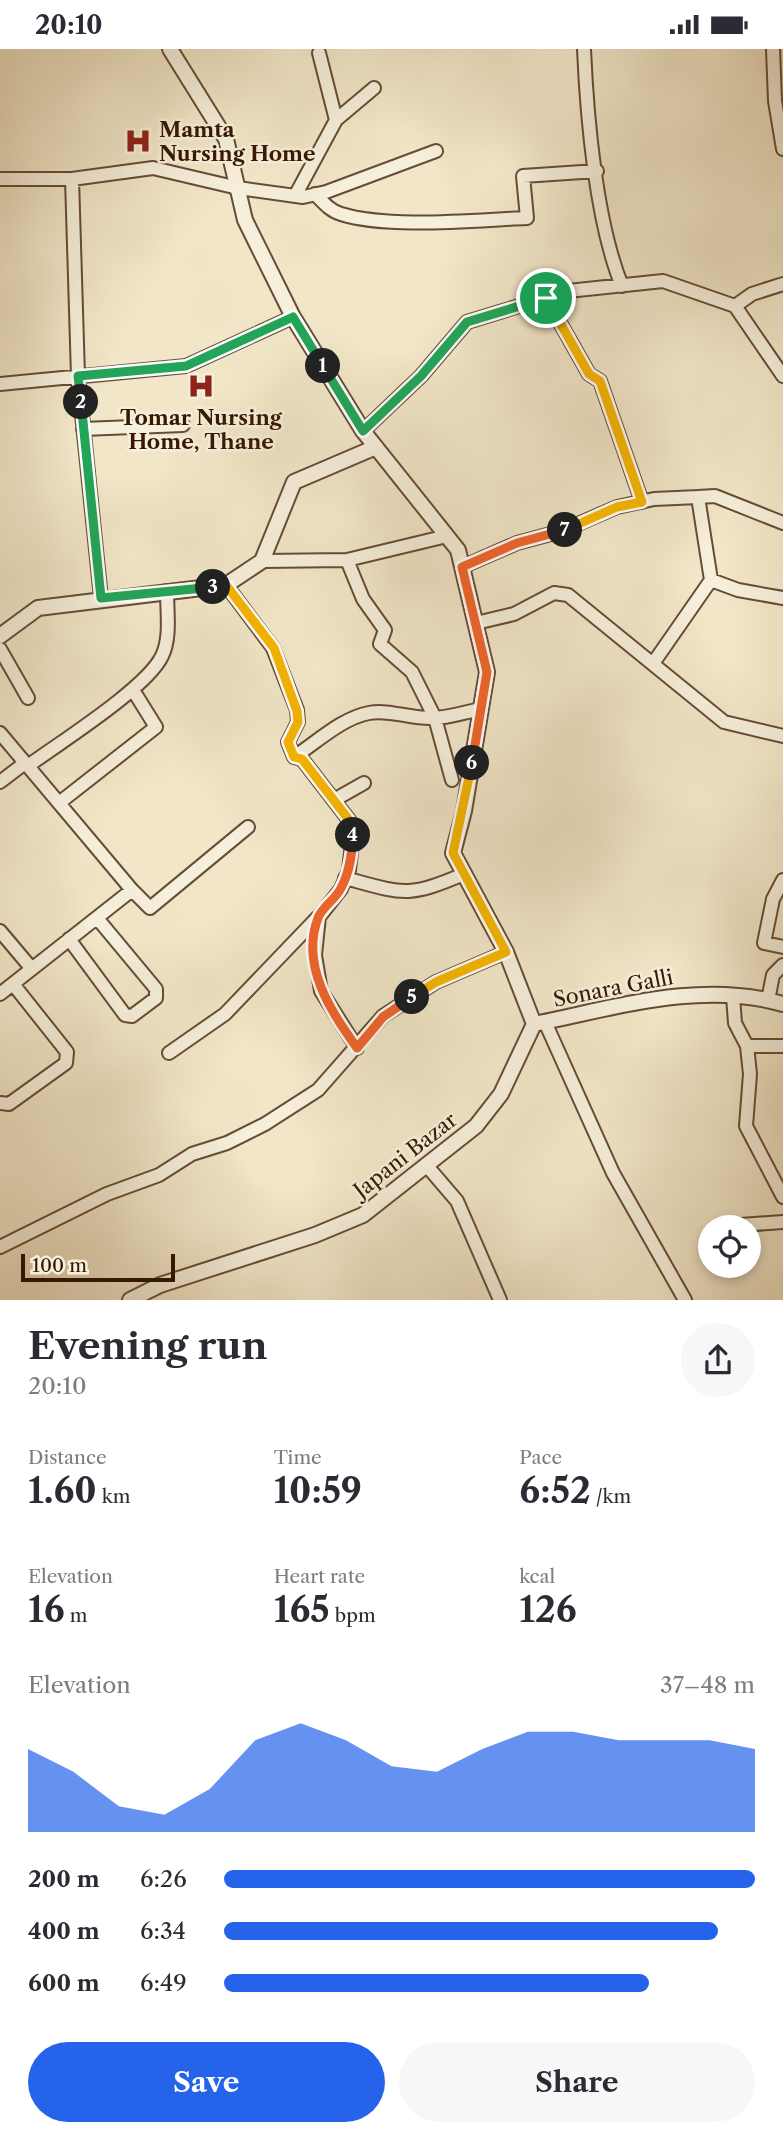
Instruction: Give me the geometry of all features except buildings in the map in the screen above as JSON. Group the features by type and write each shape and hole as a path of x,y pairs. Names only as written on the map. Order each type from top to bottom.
{"street":[{"path":"170,49 226,139 245,220 293,317 363,431 458,550 487,672 464,811 453,853 506,952 613,1173 685,1300"},
{"path":"584,49 585,98 611,260 622,286"},
{"path":"773,49 775,101 783,149"},
{"path":"319,53 336,120"},
{"path":"295,196 336,120 374,88"},
{"path":"0,179 72,179 153,168 238,188 295,196 315,194 436,151"},
{"path":"315,194 332,211 349,216 405,221 527,218 523,176 597,171"},
{"path":"72,179 78,376 101,598"},
{"path":"363,431 421,376 467,322 568,291 663,281 735,306 783,376"},
{"path":"735,306 752,294 783,284"},
{"path":"546,298 589,374 600,381 642,502"},
{"path":"0,384 186,366 293,317"},
{"path":"83,429 183,425"},
{"path":"262,561 294,482 376,447"},
{"path":"462,567 517,543 562,531 617,507 642,502 715,496 783,523"},
{"path":"654,662 711,580 698,497"},
{"path":"0,636 38,608 101,598 226,585 262,561 347,560 447,537"},
{"path":"347,560 363,599 386,630 380,644 412,672 435,718 452,780"},
{"path":"711,580 737,590 783,598"},
{"path":"226,585 274,648 297,711 298,722 288,742 294,757"},
{"path":"0,782 133,690 162,656 167,638 167,591"},
{"path":"476,623 514,614 560,593 594,614 724,722 783,736"},
{"path":"0,649 28,698"},
{"path":"59,803 156,727 133,690"},
{"path":"294,757 350,719 366,713 386,711 401,716 435,718 481,709"},
{"path":"0,733 150,908 248,827"},
{"path":"169,1053 225,1014 318,917 341,889 353,835 349,820 302,759 294,757"},
{"path":"334,800 364,783"},
{"path":"345,878 411,893 427,890 464,874"},
{"path":"783,880 774,899 764,943 783,947"},
{"path":"0,994 132,890"},
{"path":"318,917 315,955 317,980 330,1009 357,1048"},
{"path":"69,939 125,1015 132,1016 156,998 156,989 97,918"},
{"path":"0,931 32,969"},
{"path":"0,1247 107,1194 159,1175 192,1154 227,1143 265,1124 318,1090 383,1017 425,989 506,952"},
{"path":"768,1000 773,975 783,965"},
{"path":"0,1103 9,1104 66,1063 67,1057 67,1052 13,984"},
{"name":"Sonara Galli","path":"540,1023 642,1000 700,994 768,1000 783,1004"},
{"path":"733,996 735,1023 747,1046 750,1074 746,1126 783,1197"},
{"name":"Japani Bazar","path":"130,1300 160,1285 315,1234 363,1215 476,1126 501,1094 540,1023"},
{"path":"747,1046 783,1046"},
{"path":"427,1166 457,1201 500,1300"},
{"path":"761,1224 783,1222"}],"place":[{"name":"Mamta Nursing Home","path":"138,141"},
{"name":"Tomar Nursing Home, Thane","path":"201,386"}],"route":[{"path":"546,298 589,374 600,381 609,414 642,502 617,507 562,531 517,543 462,567 487,672 464,811 453,853 506,952 436,982 383,1017 357,1048 321,991 317,980 315,955 318,917 341,889 349,870 353,835 349,820 302,759 294,757 288,742 298,722 297,711 274,648 226,585 101,598 78,376 186,366 293,317 363,431 421,376 467,322 546,298"}]}
